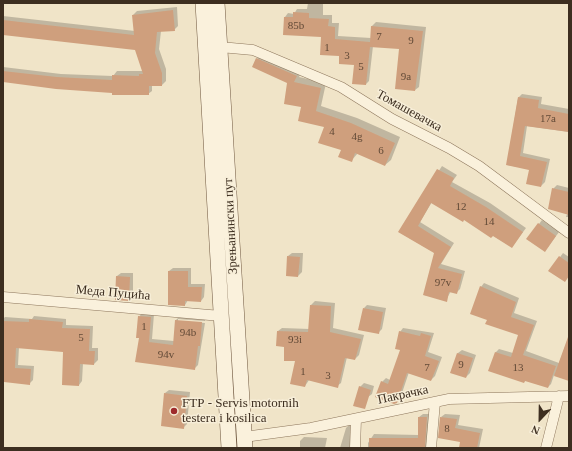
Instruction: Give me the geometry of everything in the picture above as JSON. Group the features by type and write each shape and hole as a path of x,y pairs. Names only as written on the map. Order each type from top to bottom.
{"main road":[{"name":"Зрењанински пут","path":"203,3 229,448"},
{"name":"Зрењанински пут","path":"217,3 244,442"}],"street":[{"name":"Томашевачка","path":"220,47 253,50 341,88 392,120 449,148 479,166 569,233"},
{"name":"Меда Пуцића","path":"3,297 221,316"},
{"name":"Пакрачка","path":"244,442 435,402 478,397 564,396"},
{"path":"546,448 564,396"},
{"path":"431,448 435,402"},
{"path":"355,448 356,419"}],"building":[{"path":"173,10 175,31 157,32 155,53 162,73 162,86 149,86 149,95 112,95 112,93 56,89 3,82 3,71 57,77 112,80 112,75 139,76 139,74 143,74 135,50 3,35 3,20 134,35 132,15"},
{"path":"293,12 309,13 309,18 329,19 328,26 335,27 335,39 370,42 371,26 423,31 415,91 395,89 399,49 370,47 366,85 352,84 354,65 339,64 339,56 320,55 321,37 283,35 284,17 293,17"},
{"path":"256,58 297,76 294,82 321,88 316,111 351,123 395,143 385,166 355,153 352,162 338,157 341,150 318,143 324,127 298,121 301,107 284,104 287,83 252,67"},
{"path":"518,97 539,100 538,108 569,114 569,132 525,126 520,156 547,162 541,187 526,184 529,170 506,165"},
{"path":"437,169 454,178 450,186 486,207 523,232 512,248 493,236 491,238 464,220 463,222 431,203 418,226 451,247 438,268 462,274 457,294 449,292 447,302 423,295 434,253 398,232"},
{"path":"552,188 569,192 569,215 548,209"},
{"path":"538,223 556,236 545,252 526,239"},
{"path":"287,256 300,257 298,277 286,276"},
{"path":"559,256 569,263 569,276 565,282 548,271"},
{"path":"168,271 188,271 188,287 202,287 201,302 185,301 185,306 168,305"},
{"path":"116,276 130,277 129,301 115,300"},
{"path":"480,286 516,302 511,317 534,325 523,355 556,366 548,388 525,381 524,383 488,371 495,352 511,357 518,335 485,324 487,320 470,314"},
{"path":"310,305 331,306 330,332 361,339 355,360 345,358 338,388 307,380 305,387 290,384 295,361 284,361 284,347 276,346 277,331 308,332"},
{"path":"363,308 383,312 379,334 358,330"},
{"path":"138,316 151,317 149,342 173,345 175,320 202,322 200,346 198,346 195,370 135,362 139,338 136,338"},
{"path":"29,319 63,322 62,328 90,329 89,351 95,351 94,365 80,364 79,386 62,385 63,352 16,348 15,368 31,369 30,385 4,382 3,321 29,322"},
{"path":"399,331 420,336 421,333 431,336 425,356 439,361 431,381 407,373 397,403 394,404 375,397 381,381 388,384 400,350 395,349"},
{"path":"568,337 569,338 569,381 554,376"},
{"path":"457,353 473,358 466,378 450,373"},
{"path":"359,386 371,390 365,409 353,406"},
{"name":"FTP - Servis motornih testera i kosilica","path":"164,393 187,396 184,429 161,426"},
{"path":"418,417 427,417 425,448 369,448 369,438 418,438"},
{"path":"440,417 457,419 455,428 480,433 477,448 459,448 460,442 438,438"}],"place":[{"name":"FTP - Servis motornih testera i kosilica","path":"174,411"}]}
